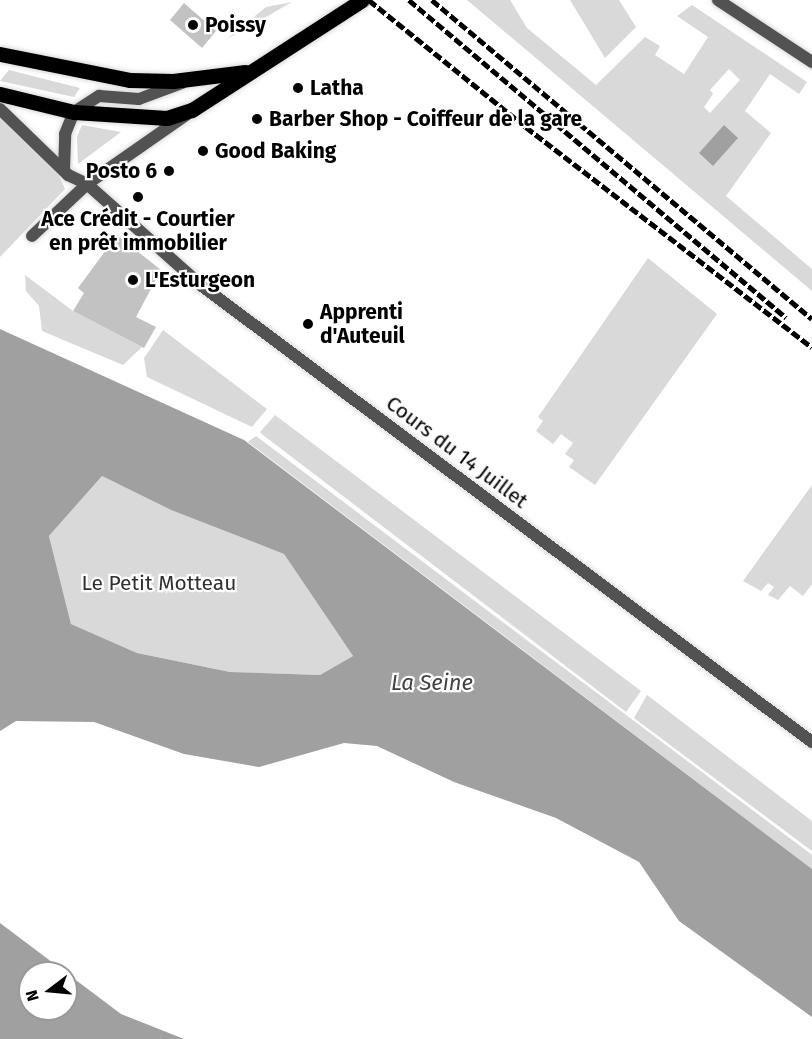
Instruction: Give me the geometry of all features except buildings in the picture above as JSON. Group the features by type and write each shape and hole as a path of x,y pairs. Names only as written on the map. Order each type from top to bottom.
{"main road":[{"path":"0,94 74,112 148,119 192,110 248,71 362,0"},
{"path":"0,54 102,77 192,80 248,71"}],"street":[{"path":"718,0 812,63"},
{"path":"64,170 65,134 74,112 99,96 139,99 192,80"},
{"name":"Cours du 14 Juillet","path":"0,110 64,170 87,184 202,286 812,742"},
{"path":"32,236 87,184 192,110"}],"green space":[{"path":"467,0 510,0 527,28 596,85 645,37 660,46 655,55 684,74 708,37 677,16 692,5 807,82 799,94 770,74 745,111 771,133 726,196 812,269 812,291","holes":["729,69 740,80 710,113 704,107 713,94 710,90"]},
{"path":"570,0 619,0 636,27 605,58"},
{"path":"292,2 227,39 266,7"},
{"path":"9,70 80,88 74,97 0,81"},
{"path":"0,116 58,173 65,189 0,257"},
{"path":"82,125 121,132 78,164 77,137"},
{"path":"648,258 717,314 595,485 569,467 574,460 565,454 573,443 561,434 553,444 536,431 543,421 538,417"},
{"path":"25,275 73,311 142,347 123,365 42,331 39,306 26,291"},
{"path":"163,330 267,409 252,427 147,377 144,358"},
{"path":"275,415 641,691 626,712 263,435 260,432"},
{"path":"256,436 812,855 812,869 248,442"},
{"name":"Le Petit Motteau","path":"102,476 171,510 284,554 353,656 320,675 230,672 137,653 71,624 49,536"},
{"path":"812,485 812,584 803,596 790,586 778,600 768,595 774,587 768,583 761,591 743,581"},
{"path":"647,695 812,821 812,851 634,718"}],"water":[{"path":"724,125 738,138 713,166 699,153"},
{"name":"La Seine","path":"0,329 244,440 812,869 812,1017 679,921 639,862 556,818 454,782 377,746 344,743 259,767 184,754 94,722 16,721 0,731","holes":["102,476 171,510 284,554 353,656 320,675 230,672 137,653 71,624 49,536"]},
{"path":"0,923 51,961 18,961 18,1021 78,1021 78,982 121,1014 184,1039 0,1039"}],"railway":[{"path":"369,0 526,127 812,347"},
{"path":"409,0 786,317"},
{"path":"432,0 812,319"}],"place":[{"name":"Poissy","path":"193,25"},
{"name":"Latha","path":"298,88"},
{"name":"Barber Shop - Coiffeur de la gare","path":"257,119"},
{"name":"Good Baking","path":"203,151"},
{"name":"Posto 6","path":"169,171"},
{"name":"Ace Crédit - Courtier en prêt immobilier","path":"138,197"},
{"name":"L'Esturgeon","path":"133,280"},
{"name":"Apprenti d'Auteuil","path":"308,324"}]}
